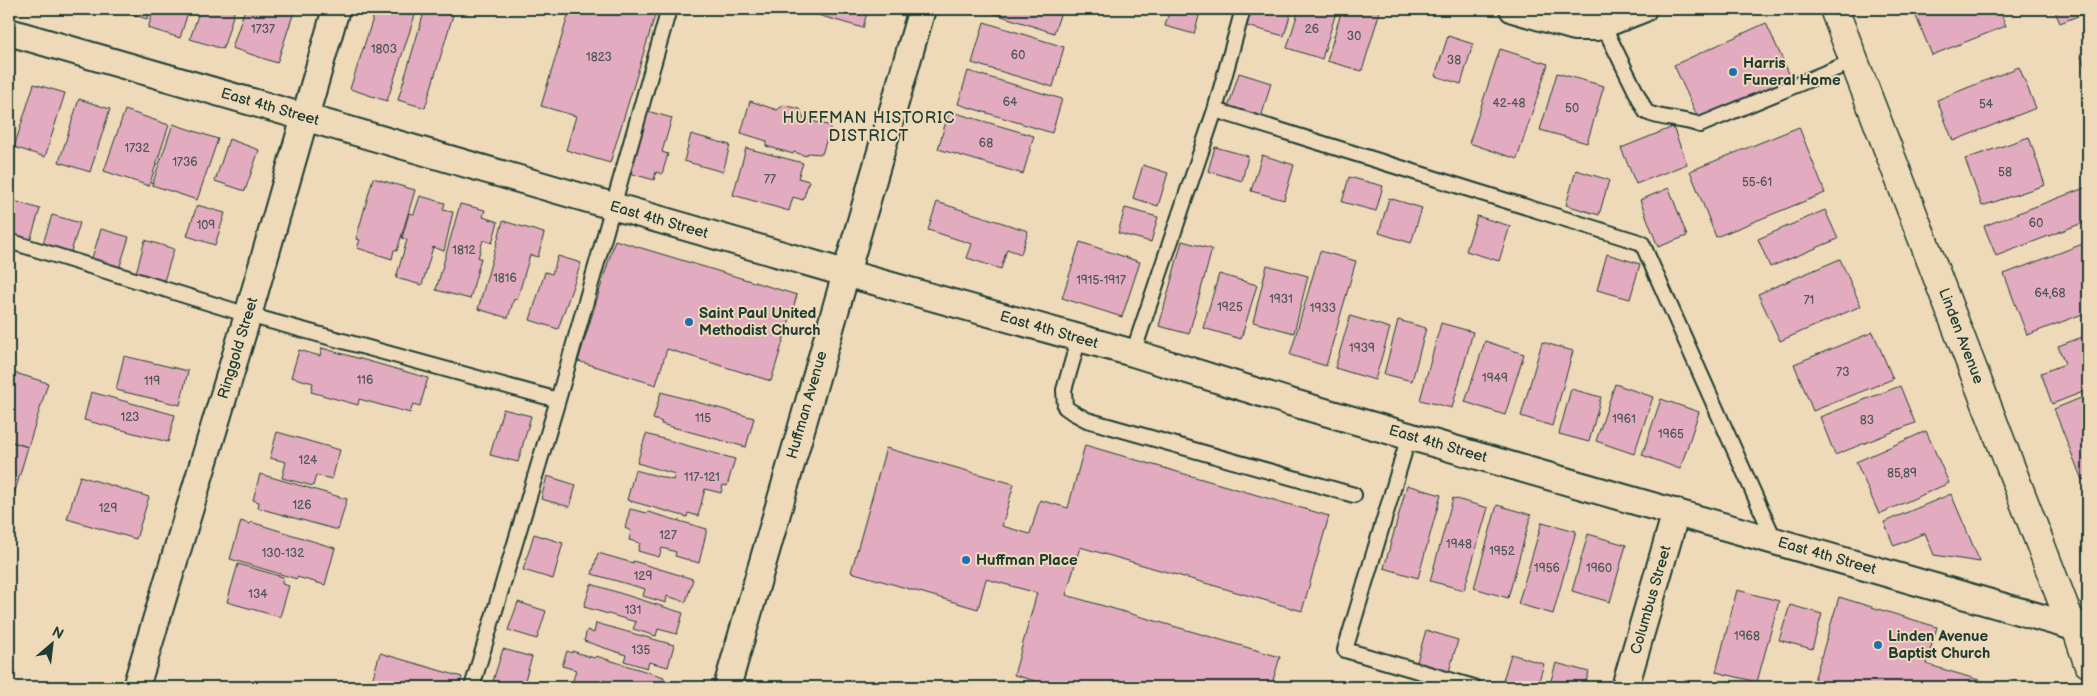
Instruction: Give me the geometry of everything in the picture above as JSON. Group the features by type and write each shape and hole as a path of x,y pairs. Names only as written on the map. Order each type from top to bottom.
{"main road":[{"name":"Linden Avenue","path":"1834,9 2068,616 2082,629 2088,663"}],"street":[{"name":"Ringgold Street","path":"136,687 248,315 336,9"},
{"name":"Huffman Avenue","path":"727,687 922,9"},
{"path":"1513,9 1576,27 1597,27 1643,9"},
{"name":"East 4th Street","path":"9,32 845,273 1134,353 1409,436 2082,629"},
{"name":"Columbus Street","path":"1625,687 1676,512"}],"lane":[{"path":"472,687 558,400 669,9"},
{"path":"1134,353 1215,110 1243,9"},
{"path":"1603,24 1646,112 1652,115 1686,119 1700,125 1854,61"},
{"path":"1215,110 1642,243 1775,541"},
{"path":"9,241 248,315 558,400"},
{"path":"1079,338 1064,390 1065,407 1072,412 1087,420 1354,495"},
{"path":"1409,436 1345,650 1474,687"}],"building":[{"path":"116,9 150,9 147,19"},
{"path":"154,9 189,9 180,38 148,28"},
{"path":"200,9 235,9 223,49 190,39"},
{"path":"245,9 295,9 277,63 232,48"},
{"path":"376,9 417,9 387,101 350,89"},
{"path":"425,9 453,15 425,108 398,100"},
{"path":"570,9 657,9 610,163 566,150 576,116 541,106"},
{"path":"797,9 868,9 863,28"},
{"path":"980,9 1062,9 1054,33"},
{"path":"1170,9 1201,9 1194,34 1165,26"},
{"path":"1251,9 1292,9 1284,36 1247,26"},
{"path":"1299,9 1337,9 1322,59 1287,48"},
{"path":"1342,9 1372,9 1380,11 1362,71 1327,61"},
{"path":"1913,9 1999,9 2006,26 1932,55"},
{"path":"2054,9 2088,9 2088,12 2060,23"},
{"path":"984,22 1064,47 1053,87 972,63"},
{"name":"Harris Funeral Home","path":"1766,23 1792,80 1700,122 1674,65"},
{"path":"1448,36 1473,44 1461,84 1435,76"},
{"path":"1500,49 1548,64 1517,159 1469,143"},
{"path":"2088,51 2088,73 2080,54"},
{"path":"2019,67 2036,108 1953,141 1937,100"},
{"path":"968,71 1062,99 1052,133 958,104"},
{"path":"1239,73 1271,83 1261,118 1228,108"},
{"path":"1557,73 1604,86 1587,143 1540,130"},
{"path":"34,84 65,93 45,157 14,147"},
{"path":"79,99 110,109 90,172 59,162"},
{"path":"750,101 777,110 784,105 800,109 804,119 831,126 822,154 808,153 806,156 794,152 793,154 766,146 767,141 741,133"},
{"path":"125,110 169,125 149,186 104,171"},
{"path":"647,111 672,118 662,152 668,154 662,174 656,172 654,180 629,173"},
{"path":"949,111 1034,136 1023,174 938,149"},
{"path":"173,124 218,139 197,200 152,185"},
{"path":"1673,127 1687,164 1636,184 1621,148"},
{"path":"1799,127 1825,193 1716,237 1690,171"},
{"path":"691,134 730,145 723,172 684,161"},
{"path":"2029,137 2045,185 1982,206 1965,159"},
{"path":"229,139 259,150 245,191 215,181"},
{"path":"1215,147 1248,156 1242,181 1208,171"},
{"path":"746,148 803,163 798,178 809,181 803,200 793,197 789,211 733,195"},
{"path":"1262,155 1294,165 1284,200 1251,191"},
{"path":"1143,165 1168,173 1158,206 1133,198"},
{"path":"1576,170 1609,180 1599,215 1566,205"},
{"path":"1349,177 1383,186 1376,211 1342,202"},
{"path":"373,178 415,190 397,251 394,250 392,259 357,248 360,240 356,239"},
{"path":"2087,187 2088,221 1996,256 1984,226"},
{"path":"1669,188 1687,236 1658,247 1640,200"},
{"path":"420,196 445,203 443,210 453,212 444,251 433,247 422,285 396,278 407,240 402,238 409,213 414,214"},
{"path":"1389,198 1422,208 1411,243 1379,233"},
{"path":"11,200 40,209 30,241 9,234 9,208"},
{"path":"937,202 1028,231 1021,254 1007,249 1001,269 967,258 972,244 928,230"},
{"path":"460,204 485,210 483,217 498,222 492,243 483,240 478,258 481,258 470,299 436,290"},
{"path":"197,205 225,213 215,245 187,236"},
{"path":"1125,208 1158,217 1151,242 1118,233"},
{"path":"1825,210 1838,239 1770,267 1758,239"},
{"path":"52,215 80,223 70,255 42,247"},
{"path":"1477,216 1510,226 1499,261 1466,251"},
{"path":"503,221 544,233 538,257 530,255 517,300 514,299 508,318 478,309"},
{"path":"101,229 129,237 119,269 91,261"},
{"path":"145,240 174,249 164,281 136,273"},
{"name":"Saint Paul United Methodist Church","path":"615,240 797,295 771,381 667,349 656,385 578,361"},
{"path":"1182,241 1212,249 1189,334 1159,326"},
{"path":"1080,242 1140,262 1122,317 1062,298"},
{"path":"2088,242 2088,312 2027,335 2004,274"},
{"path":"1320,251 1356,261 1326,366 1290,355"},
{"path":"1607,254 1640,264 1630,299 1597,290"},
{"path":"558,256 581,263 558,329 530,320 545,272 552,274"},
{"path":"1840,259 1861,306 1780,341 1758,294"},
{"path":"1267,265 1308,276 1294,333 1253,322"},
{"path":"1219,274 1257,285 1241,339 1203,328"},
{"path":"1350,316 1390,328 1375,380 1335,368"},
{"path":"1398,320 1426,328 1412,381 1384,374"},
{"path":"1441,323 1473,332 1452,408 1420,400"},
{"path":"1873,332 1893,379 1813,411 1794,364"},
{"path":"2088,335 2088,390 2052,404 2041,373 2065,364 2058,346"},
{"path":"1485,341 1524,354 1505,415 1465,402"},
{"path":"1542,342 1573,351 1552,426 1521,416"},
{"path":"322,348 428,378 420,406 413,404 410,413 359,399 358,405 311,392 313,383 291,377 299,350 320,356"},
{"path":"124,356 188,371 180,405 116,390"},
{"path":"9,371 48,383 28,447 9,441"},
{"path":"1615,384 1653,397 1634,454 1596,441"},
{"path":"1900,386 1915,423 1835,455 1820,417"},
{"path":"1571,389 1601,397 1589,442 1559,434"},
{"path":"91,392 175,415 168,442 84,420"},
{"path":"661,392 754,418 746,447 661,424 662,422 653,419"},
{"path":"2088,395 2088,478 2082,480 2054,409"},
{"path":"1661,399 1699,412 1680,469 1642,455"},
{"path":"503,409 531,416 518,462 490,455"},
{"path":"1926,431 1949,483 1879,514 1856,462"},
{"path":"277,432 340,450 332,479 316,475 313,486 282,478 286,462 270,458"},
{"path":"646,434 735,459 727,486 723,485 721,493 705,489 698,516 688,513 687,517 627,500 635,470 673,480 675,474 637,463"},
{"path":"9,441 28,447 9,512"},
{"name":"Huffman Place","path":"1085,445 1329,516 1302,611 1080,547 1066,595 1280,657 1271,687 1057,687 1014,675 1037,593 986,579 978,609 851,572 886,448 1014,484 1002,526 1030,534 1040,500 1068,508"},
{"path":"260,474 347,499 338,530 258,508 259,502 253,500"},
{"path":"80,476 149,497 136,539 67,519"},
{"path":"547,476 576,485 570,507 541,499"},
{"path":"1407,485 1441,495 1418,578 1384,568"},
{"path":"2088,489 2088,506 2083,490"},
{"path":"1951,494 1980,562 1934,555 1925,533 1894,546 1884,522"},
{"path":"1453,498 1488,508 1464,590 1430,581"},
{"path":"1497,505 1531,515 1508,598 1474,588"},
{"path":"630,509 648,512 707,529 699,563 675,556 676,552 662,548 659,557 638,551 640,543 629,540 631,531 625,528"},
{"path":"241,521 250,524 251,522 335,548 325,585 297,577 297,579 230,559"},
{"path":"1542,522 1576,531 1553,614 1518,604"},
{"path":"534,534 563,543 553,579 523,570"},
{"path":"1588,534 1626,545 1610,602 1572,591"},
{"path":"598,553 633,563 633,561 693,579 686,602 667,596 666,603 643,596 645,589 592,574"},
{"path":"238,564 283,577 282,584 289,586 280,617 227,602"},
{"path":"591,584 683,613 677,634 658,629 656,636 633,629 636,622 584,607"},
{"path":"1737,590 1779,601 1757,682 1716,672"},
{"name":"Linden Avenue Baptist Church","path":"1839,597 1937,627 1926,664 2002,687 1812,687"},
{"path":"518,602 546,611 537,639 508,630"},
{"path":"1790,605 1822,614 1812,649 1779,640"},
{"path":"596,623 674,645 668,667 649,662 647,668 624,661 626,655 584,641 587,630 594,633"},
{"path":"1426,630 1458,640 1448,675 1416,665"},
{"path":"503,649 532,657 524,683 529,685 529,687 491,687"},
{"path":"567,651 594,658 596,656 664,677 663,679 673,682 671,687 571,687 576,670 562,666"},
{"path":"380,653 462,677 459,687 370,687"},
{"path":"1511,654 1544,664 1537,687 1501,687"},
{"path":"1556,663 1589,672 1584,687 1549,687"}],"place":[{"name":"Harris Funeral Home","path":"1733,72"},
{"name":"Saint Paul United Methodist Church","path":"689,322"},
{"name":"Huffman Place","path":"966,560"},
{"name":"Linden Avenue Baptist Church","path":"1878,645"}],"district":[{"name":"HUFFMAN HISTORIC DISTRICT","path":"869,127"}]}
